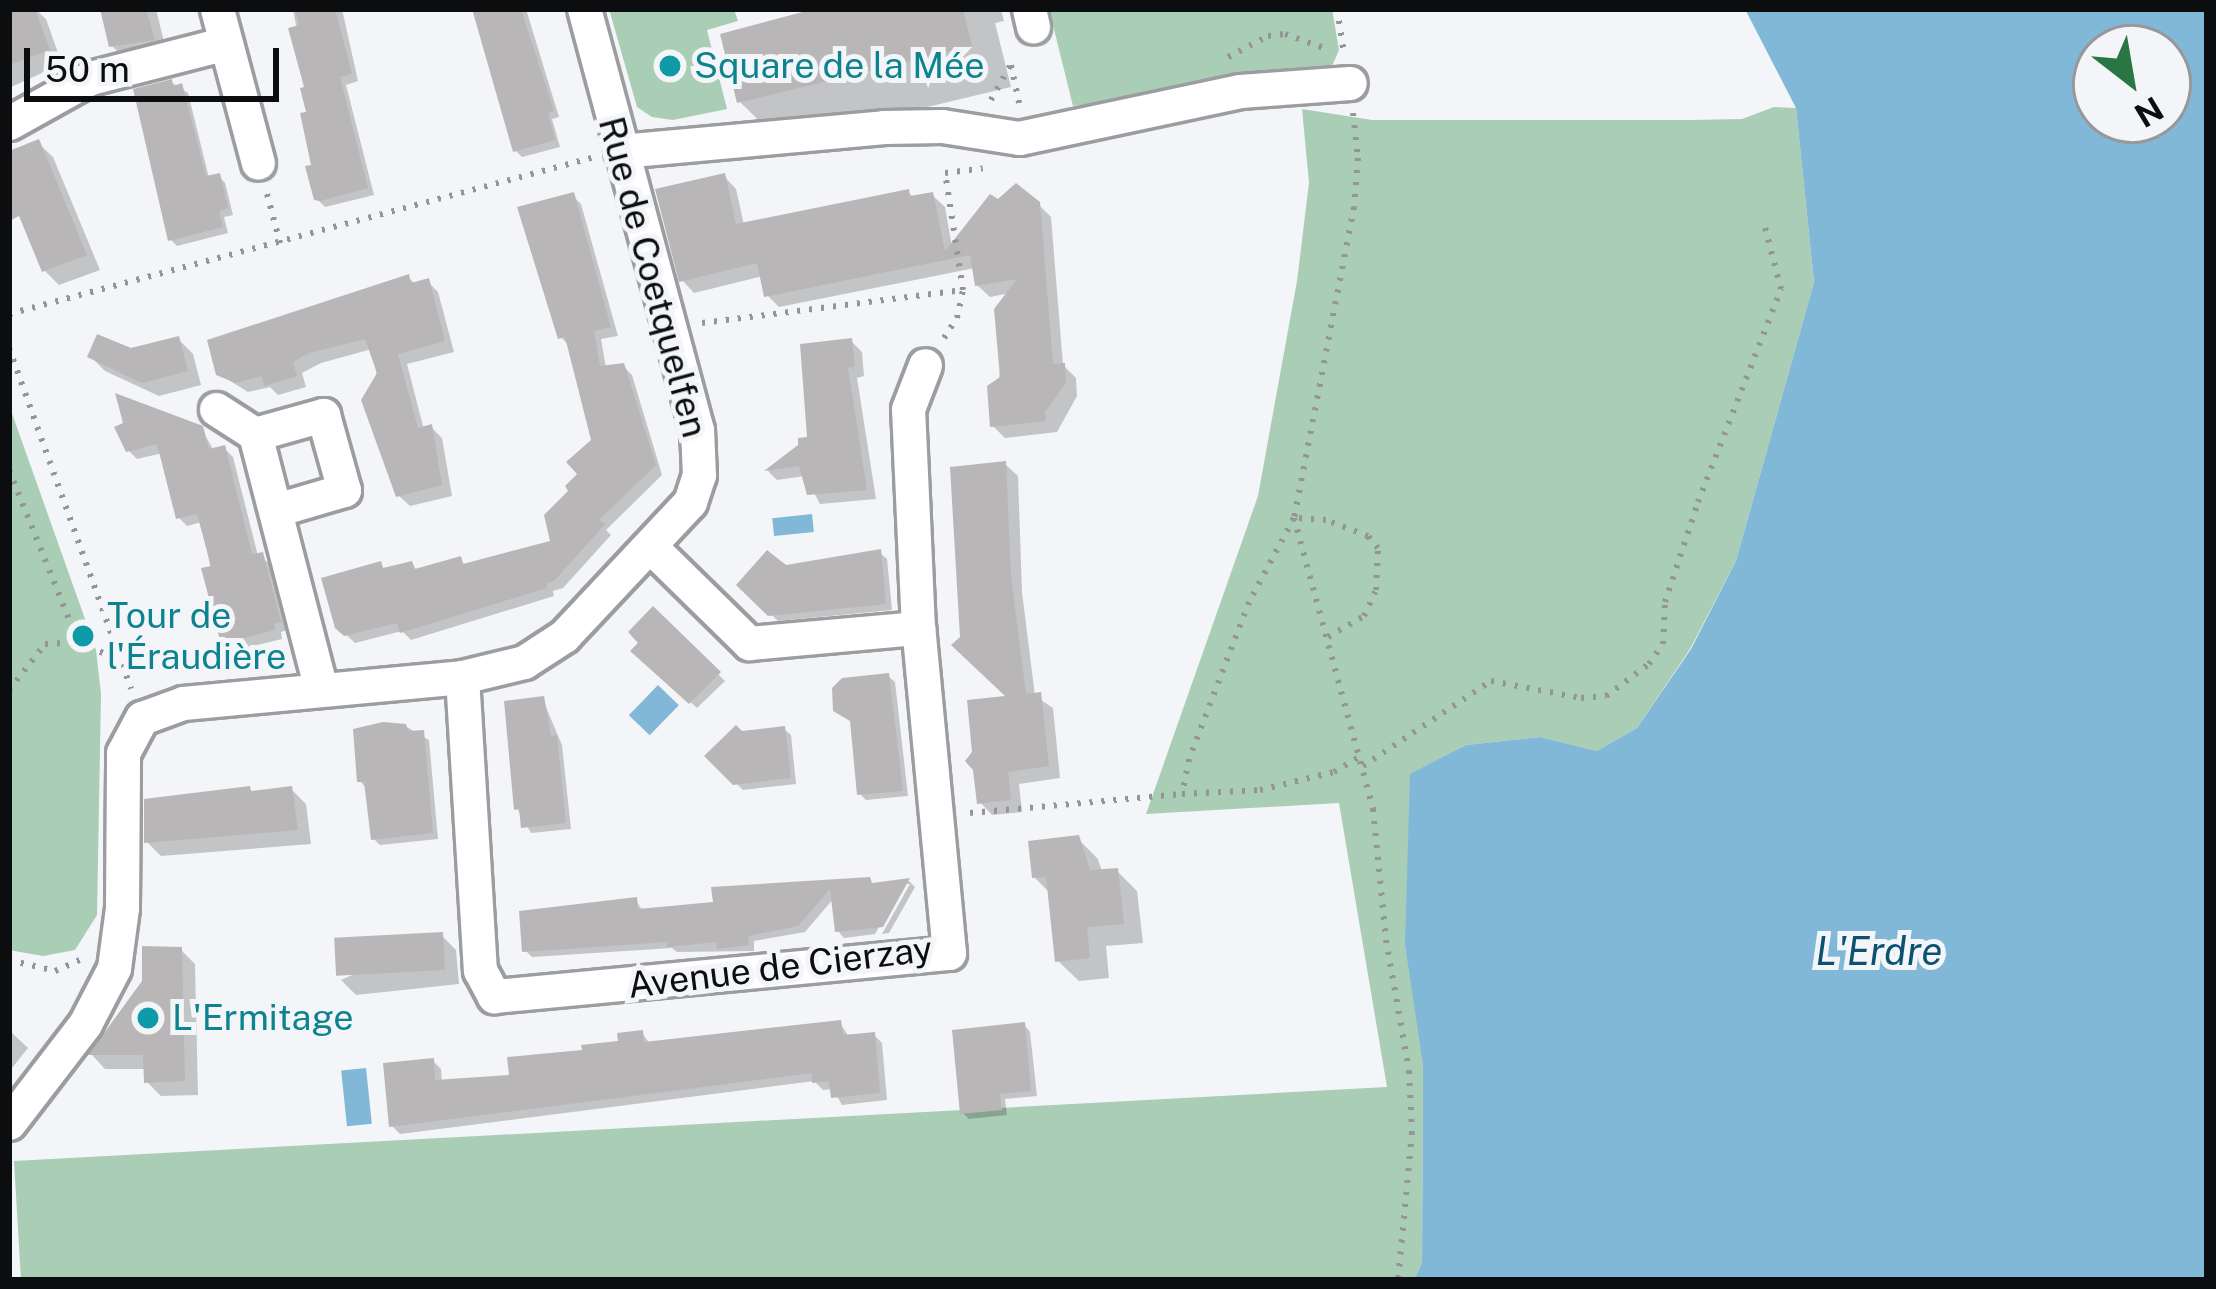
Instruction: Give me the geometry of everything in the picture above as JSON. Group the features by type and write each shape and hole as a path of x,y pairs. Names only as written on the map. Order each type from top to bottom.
{"street":[{"path":"218,9 258,163"},
{"name":"Rue de Coetquelfen","path":"142,718 183,703 462,677 524,662 553,646 652,548 690,502 699,458 608,154 584,9"},
{"path":"9,124 90,78 226,43"},
{"path":"608,154 884,127 942,126 1019,138 1240,91 1350,82"},
{"name":"Avenue de Cierzay","path":"462,677 480,970 494,996 949,953 918,628 908,409 926,365"},
{"path":"216,409 255,434 321,690"},
{"path":"255,434 323,416 344,490 276,510"},
{"path":"652,548 748,644 918,628"},
{"path":"9,1123 85,1024 114,968 122,908 122,753 142,718"}],"path":[{"path":"1182,794 1189,759 1249,602 1294,518 1354,207 1358,158 1337,9"},
{"path":"9,314 608,154"},
{"path":"258,163 280,243"},
{"path":"926,365 957,318 963,290 948,185"},
{"path":"935,816 1260,790 1362,761 1491,681 1581,698 1606,696 1649,664 1663,644 1665,602 1781,289 1765,227"},
{"path":"687,326 963,290"},
{"path":"9,348 142,718"},
{"path":"9,470 78,642"},
{"path":"1294,518 1326,520 1368,536 1378,548 1376,590 1364,616 1328,637"},
{"path":"1294,518 1362,761 1409,1071 1412,1132 1398,1280"},
{"path":"9,690 44,644 78,642 119,660"},
{"path":"9,960 55,971 84,959"}],"green space":[{"name":"Square de la Mée","path":"609,9 734,9 738,21 707,30 727,109 673,120 652,117 637,107"},
{"path":"1049,9 1332,9 1339,50 1330,71 1073,106"},
{"path":"1774,107 1796,108 1814,282 1736,561 1690,649 1637,728 1597,751 1540,737 1466,745 1410,775 1423,1065 1422,1263 1414,1280 21,1280 14,1161 1387,1087 1339,803 1146,814 1258,496 1297,281 1309,183 1302,109 1372,120 1692,120 1742,119"},
{"path":"9,405 96,650 101,694 97,915 75,950 43,956 9,950"}],"water":[{"name":"L'Erdre","path":"1745,9 2207,9 2207,1280 1414,1280 1422,1263 1423,1065 1405,944 1410,774 1466,745 1540,737 1597,751 1637,728 1691,649 1736,561 1814,282 1796,108"},
{"path":"812,514 814,532 774,536 772,518"},
{"path":"658,685 679,705 650,735 629,715"},
{"path":"366,1068 372,1124 347,1126 341,1071"}],"building":[{"path":"9,9 35,9 50,50 9,65"},
{"path":"100,9 146,9 155,40 109,47"},
{"path":"295,9 335,9 352,74 340,77 368,188 320,201 314,200 305,166 311,165 300,113 306,112 300,88 304,87 288,28 299,25"},
{"path":"472,9 521,9 554,111 548,113 555,140 513,152"},
{"path":"814,9 963,9 972,46 737,103 720,34"},
{"path":"172,79 173,86 182,83 206,176 220,173 228,208 219,211 223,227 168,241 133,89"},
{"path":"39,139 87,255 42,272 19,216 9,221 9,151"},
{"path":"725,173 736,224 909,189 910,196 933,192 945,251 990,194 998,199 1016,183 1040,202 1053,364 1065,363 1066,383 1045,412 1046,421 990,427 987,386 1000,377 994,309 1017,279 975,286 970,255 764,297 757,263 679,282 655,189"},
{"path":"574,192 611,327 594,331 600,366 624,363 656,465 599,520 605,524 555,580 546,583 547,588 400,633 397,623 344,636 335,628 321,578 381,561 383,568 412,561 415,569 461,556 463,564 550,541 544,515 568,491 565,486 577,474 566,462 591,440 565,337 558,339 517,207"},
{"path":"409,274 411,283 429,278 445,341 398,354 418,428 432,424 442,485 396,497 361,400 377,373 365,339 309,353 293,362 297,376 264,386 262,376 236,383 216,375 207,340"},
{"path":"97,334 131,348 179,336 188,371 142,383 87,357"},
{"path":"852,338 855,367 848,368 867,490 807,495 799,466 764,471 798,445 798,438 807,437 800,344"},
{"path":"115,393 203,426 209,449 225,445 252,554 263,552 281,622 274,624 275,630 221,644 201,568 211,566 197,514 176,519 157,444 126,452 114,427 123,423"},
{"path":"1006,461 1011,577 1026,694 1041,692 1049,766 1008,772 1011,800 977,804 973,770 965,761 972,752 967,700 1005,696 951,645 960,637 950,467"},
{"path":"881,549 886,604 768,616 736,585 767,550 786,565"},
{"path":"653,606 721,672 689,704 630,651 638,643 628,632"},
{"path":"889,673 903,791 857,795 850,721 833,711 832,688 842,678"},
{"path":"544,696 551,736 557,735 566,823 521,828 519,809 514,810 504,701"},
{"path":"383,722 406,724 408,731 424,730 433,833 371,840 364,782 357,782 353,729"},
{"path":"736,725 742,731 785,726 791,778 733,785 704,756"},
{"path":"250,786 251,791 292,786 298,830 144,843 144,799"},
{"path":"1079,835 1090,870 1118,868 1124,924 1087,927 1090,958 1055,962 1046,877 1032,878 1028,841"},
{"path":"870,877 872,883 910,878 883,927 835,932 830,889 798,926 748,936 749,945 717,949 716,942 667,947 667,942 522,952 519,911 637,897 638,909 713,902 711,887"},
{"path":"443,932 445,970 336,976 334,938"},
{"name":"L'Ermitage","path":"142,946 182,947 185,1081 144,1083 143,1055 88,1055 142,981"},
{"path":"841,1020 843,1035 875,1032 880,1093 831,1098 829,1081 812,1083 812,1073 389,1127 383,1063 434,1058 435,1080 509,1075 507,1057 582,1050 581,1045 618,1041 617,1033 643,1030 644,1042"},
{"path":"1025,1022 1031,1091 1000,1094 1002,1110 960,1114 952,1030"}],"place":[{"name":"Square de la Mée","path":"670,66"},
{"name":"Tour de l'Éraudière","path":"83,636"},
{"name":"L'Ermitage","path":"148,1018"}]}
